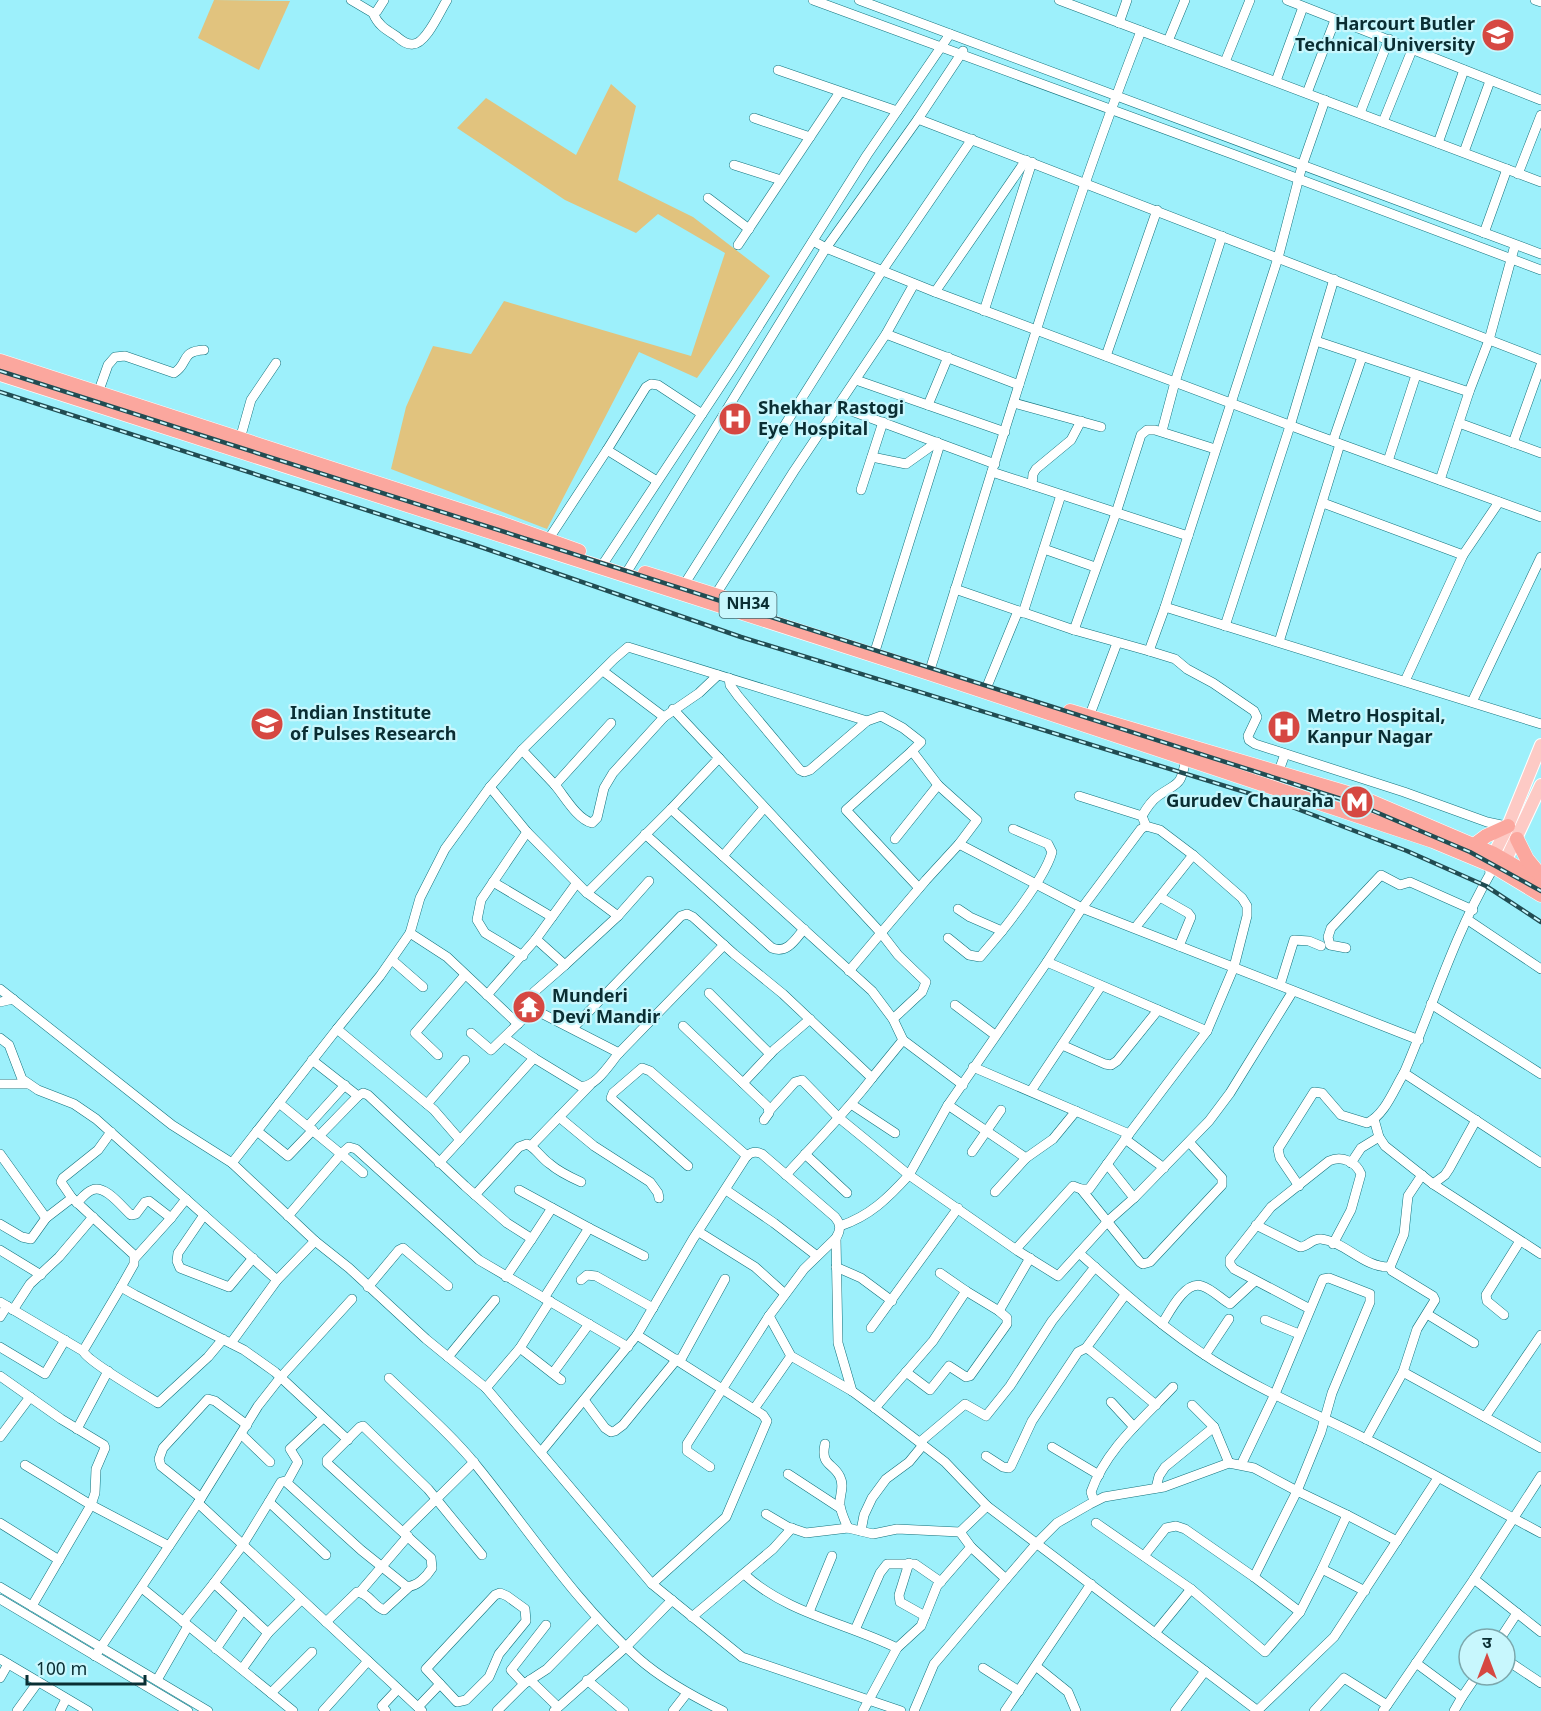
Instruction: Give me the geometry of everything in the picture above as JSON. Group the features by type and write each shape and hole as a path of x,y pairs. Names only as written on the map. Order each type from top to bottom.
{"highway":[{"name":"NH34","path":"0,361 240,439 428,506 548,540 603,564"},
{"name":"NH34","path":"0,374 428,506 681,588 930,670 1541,879"},
{"name":"NH34","path":"681,588 716,594 876,648 930,670 988,684 1089,717 1358,796 1474,846 1496,865 1541,895"},
{"path":"1474,846 1486,836 1508,826"},
{"path":"1517,839 1541,879"}],"main road":[{"path":"1496,865 1508,826 1541,745"},
{"path":"1496,865 1517,839 1541,785"}],"street":[{"path":"351,0 373,13 382,27 407,44 416,44 423,40 447,0"},
{"path":"373,13 384,0"},
{"path":"813,0 1541,270"},
{"path":"859,0 1541,254"},
{"path":"1059,0 1086,5 1141,31 1541,182"},
{"path":"1119,22 1127,0"},
{"path":"1168,41 1185,0"},
{"path":"1225,62 1250,0"},
{"path":"1287,0 1541,100"},
{"path":"1535,0 1541,2"},
{"path":"1276,81 1303,7"},
{"path":"1307,93 1335,20"},
{"path":"930,670 1036,330 1116,96 1141,31"},
{"path":"603,564 897,111 950,34"},
{"path":"1360,113 1389,39"},
{"path":"628,572 826,248 918,119 968,41"},
{"path":"1383,122 1412,50"},
{"path":"778,70 897,111"},
{"path":"1438,142 1464,70"},
{"path":"1464,152 1490,81"},
{"path":"738,245 840,92"},
{"path":"1149,651 1278,258 1302,166 1325,99"},
{"path":"1518,174 1541,115"},
{"path":"754,118 810,137"},
{"path":"918,119 1541,360"},
{"path":"681,588 882,271 972,139"},
{"path":"935,292 1029,161"},
{"path":"984,311 1029,161"},
{"path":"734,165 781,180"},
{"path":"1484,233 1507,169"},
{"path":"708,198 749,229"},
{"path":"1106,357 1157,210"},
{"path":"1162,431 1175,382 1222,236"},
{"path":"813,241 984,311 1541,517"},
{"path":"1440,480 1489,339 1515,245"},
{"path":"1226,626 1334,279"},
{"path":"716,594 886,334 914,284"},
{"path":"886,334 1019,385"},
{"path":"1316,341 1469,392"},
{"path":"98,393 108,365 114,357 125,356 174,373 179,370 189,352 204,350"},
{"path":"927,405 948,357"},
{"path":"1279,642 1323,503 1336,443 1362,357"},
{"path":"240,439 251,400 276,363"},
{"path":"1513,443 1541,365"},
{"path":"1388,461 1416,375"},
{"path":"856,380 1005,432"},
{"path":"548,540 646,387 651,384 658,385 702,414"},
{"path":"1014,403 1101,427"},
{"path":"838,405 938,443 1032,485 1188,536"},
{"path":"1032,485 1036,468 1071,440 1081,421"},
{"path":"861,490 883,422"},
{"path":"1459,423 1541,453"},
{"path":"1074,630 1116,513 1138,439 1147,430 1162,431 1215,449"},
{"path":"872,457 906,464 938,443"},
{"path":"876,648 938,443"},
{"path":"607,450 657,481"},
{"path":"988,684 1021,612 1061,495"},
{"path":"1405,681 1463,555 1499,502"},
{"path":"1323,503 1463,555"},
{"path":"1044,549 1095,567"},
{"path":"1472,702 1541,557"},
{"path":"955,589 1074,630 1175,658 1187,669 1213,683 1254,711 1257,717 1248,736 1249,740 1487,822 1508,826"},
{"path":"1165,608 1541,724"},
{"path":"1089,717 1117,643"},
{"path":"232,1163 392,960 410,933 420,898 445,849 490,788 522,750 628,647 867,721"},
{"path":"603,671 664,717"},
{"path":"522,750 582,818 592,823 597,818 607,782 664,717 699,693 718,675"},
{"path":"729,678 730,685 738,696 804,772 810,770 867,721 881,716 903,728 921,742 846,810 919,888"},
{"path":"673,709 881,933 898,955 926,982 921,992 893,1019"},
{"path":"555,785 611,723"},
{"path":"849,971 977,820 938,785 912,751"},
{"path":"1273,787 1285,754"},
{"path":"587,893 719,758"},
{"path":"1142,816 1152,801 1176,786 1184,773 1186,759"},
{"path":"895,838 938,785"},
{"path":"490,788 527,832 576,884 618,916"},
{"path":"1079,796 1142,816"},
{"path":"723,856 764,808"},
{"path":"671,809 872,991 893,1019 903,1040 963,1085"},
{"path":"1142,816 1146,826"},
{"path":"840,1226 856,1221 874,1210 909,1175 948,1105 995,1035 1082,908 1140,829 1146,826 1160,830 1193,855 1242,898 1247,906 1247,916 1234,967 1207,1031 1089,1189 1081,1189"},
{"path":"948,938 969,955 980,957 1002,931 1036,883 1051,856 1052,848 1014,829"},
{"path":"523,956 515,949 484,933 477,920 481,900 527,832"},
{"path":"645,834 772,948 786,949 804,929"},
{"path":"959,844 1082,908 1419,1040"},
{"path":"1135,928 1193,855"},
{"path":"1299,1186 1280,1158 1278,1149 1314,1092 1322,1093 1345,1117 1367,1123 1374,1119 1404,1073 1468,920 1496,865"},
{"path":"1346,948 1330,945 1328,937 1331,928 1381,874 1400,885 1410,882 1473,910"},
{"path":"542,1013 534,992 618,916 650,881"},
{"path":"493,882 552,917"},
{"path":"487,995 523,956 576,884"},
{"path":"1160,897 1191,917 1179,946"},
{"path":"958,909 1002,931"},
{"path":"573,1028 684,915 693,917 783,994 872,1078"},
{"path":"1468,920 1541,969"},
{"path":"410,933 447,957 518,1024"},
{"path":"536,939 565,965"},
{"path":"1280,986 1294,940 1303,939 1321,946"},
{"path":"531,1146 724,945"},
{"path":"392,960 423,987"},
{"path":"1047,962 1207,1031"},
{"path":"438,1055 415,1033 465,975"},
{"path":"1031,1091 1101,986"},
{"path":"0,989 172,1125 232,1163 315,1241 349,1268 448,1358 486,1388 652,1584 692,1617 742,1657 901,1711"},
{"path":"764,1120 769,1111 800,1079 838,1117 909,1175 1058,1276 1108,1221 1164,1168 1220,1108 1293,991"},
{"path":"710,993 770,1054"},
{"path":"0,1002 13,999"},
{"path":"1431,1004 1541,1074"},
{"path":"955,1005 995,1035"},
{"path":"1062,1045 1111,1065 1117,1061 1158,1010"},
{"path":"471,1033 491,1050 529,1016 542,1013 619,1053"},
{"path":"743,1083 770,1054 810,1019"},
{"path":"683,1026 768,1107 769,1111"},
{"path":"337,1029 427,1104 460,1140"},
{"path":"0,1038 9,1045 20,1075 28,1084"},
{"path":"505,1038 580,1086 585,1087 591,1084"},
{"path":"786,1175 851,1104 903,1040"},
{"path":"439,1163 534,1058"},
{"path":"312,1060 358,1096"},
{"path":"427,1104 465,1060"},
{"path":"974,1067 1076,1111 1127,1137 1164,1168"},
{"path":"688,1166 611,1098 613,1093 642,1068 650,1071 747,1156"},
{"path":"1404,1073 1541,1162"},
{"path":"0,1084 28,1084 74,1104 96,1119 277,1280"},
{"path":"314,1130 345,1085"},
{"path":"257,1131 288,1156 314,1130 363,1093 368,1095 475,1195 531,1240"},
{"path":"279,1103 363,1173"},
{"path":"851,1104 895,1133"},
{"path":"948,1105 1026,1158"},
{"path":"972,1152 1001,1110"},
{"path":"995,1192 1026,1158 1053,1139 1076,1111"},
{"path":"559,1117 594,1146 650,1182 659,1198"},
{"path":"1374,1119 1379,1137 1385,1146 1433,1184 1541,1254"},
{"path":"1433,1184 1449,1169 1476,1120"},
{"path":"111,1132 98,1150 61,1180 62,1185 75,1201 135,1257"},
{"path":"1351,1163 1361,1148 1379,1137"},
{"path":"1016,1249 1076,1185 1140,1262 1146,1264 1153,1260 1223,1183 1222,1178 1189,1142"},
{"path":"475,1195 519,1147 527,1144 553,1167 581,1182"},
{"path":"288,1216 341,1154 349,1147 354,1147 472,1255 628,1347"},
{"path":"541,1452 638,1335 747,1156 754,1152 760,1153 835,1217 840,1226 836,1238 838,1343 852,1391"},
{"path":"0,1154 46,1218"},
{"path":"805,1154 847,1193"},
{"path":"1310,1309 1234,1269 1230,1261 1271,1207 1329,1161 1340,1158 1360,1170 1361,1176 1351,1210 1333,1244"},
{"path":"1107,1164 1134,1198"},
{"path":"1390,1267 1404,1234 1408,1196 1422,1175"},
{"path":"0,1224 22,1237 31,1239 46,1218 90,1191 99,1189 106,1192 131,1215 136,1215 145,1202 149,1201 171,1218"},
{"path":"519,1190 644,1256"},
{"path":"726,1190 817,1256"},
{"path":"83,1351 134,1264 135,1257 186,1199"},
{"path":"871,1328 958,1208"},
{"path":"506,1277 552,1209"},
{"path":"204,1215 178,1253 177,1261 180,1268 229,1287 253,1258"},
{"path":"0,1317 7,1306 41,1275 93,1217"},
{"path":"1256,1225 1300,1247 1306,1247 1317,1239 1348,1249 1376,1266 1390,1267"},
{"path":"486,1388 520,1348 588,1228"},
{"path":"699,1232 755,1267 785,1294"},
{"path":"710,1467 687,1451 686,1446 769,1316 817,1256 836,1238"},
{"path":"7,1306 83,1351 92,1362 158,1403 227,1341 277,1280 315,1241"},
{"path":"1504,1315 1487,1301 1486,1295 1520,1241"},
{"path":"368,1287 403,1248 448,1286"},
{"path":"0,1250 41,1275"},
{"path":"1079,1253 1125,1295 1205,1355 1250,1382 1366,1439 1541,1533"},
{"path":"999,1311 1030,1258"},
{"path":"836,1267 861,1278 891,1300"},
{"path":"861,1532 864,1515 872,1498 886,1479 909,1462 921,1443 965,1404 986,1416 1010,1386 1052,1321 1095,1267"},
{"path":"1366,1439 1402,1372 1413,1338 1434,1303 1434,1297 1392,1271 1390,1267"},
{"path":"906,1372 930,1390 950,1366 966,1377 970,1376 1007,1324 1007,1318 999,1311 940,1273"},
{"path":"581,1280 587,1275 596,1276 653,1308"},
{"path":"1241,1465 1275,1395 1299,1334 1325,1278 1368,1293 1371,1297 1332,1393 1297,1491 1254,1577"},
{"path":"584,1400 605,1428 611,1432 623,1425 678,1360 725,1279"},
{"path":"1162,1324 1176,1300 1192,1286 1204,1287 1230,1304 1255,1281"},
{"path":"121,1287 227,1341 275,1372 348,1440"},
{"path":"875,1408 942,1329 966,1291"},
{"path":"986,1456 1003,1467 1011,1466 1032,1421 1078,1352 1086,1348 1125,1295"},
{"path":"98,1652 200,1501 258,1406 280,1378 352,1299"},
{"path":"448,1358 495,1300"},
{"path":"1427,1314 1474,1343"},
{"path":"769,1316 791,1356 852,1391 921,1443 945,1462 987,1506 1257,1711 1334,1637 1438,1478"},
{"path":"1205,1355 1229,1319"},
{"path":"1265,1320 1299,1334"},
{"path":"553,1373 589,1324"},
{"path":"638,1335 724,1388 766,1418 766,1426 726,1517 652,1584"},
{"path":"1485,1417 1541,1335"},
{"path":"0,1347 45,1374 65,1340"},
{"path":"520,1348 561,1380"},
{"path":"1086,1348 1156,1405"},
{"path":"754,1409 791,1356"},
{"path":"77,1429 108,1371"},
{"path":"1402,1372 1541,1448"},
{"path":"0,1376 104,1445 105,1448 96,1469 95,1493 91,1504 32,1606"},
{"path":"389,1378 474,1462 597,1618 626,1647 660,1675 687,1693 722,1711"},
{"path":"1094,1501 1091,1492 1117,1445 1173,1386"},
{"path":"0,1437 30,1397"},
{"path":"247,1425 215,1401 208,1399 162,1448 159,1459 161,1466 200,1501 242,1546 418,1710 440,1684"},
{"path":"1112,1402 1134,1427"},
{"path":"1192,1405 1214,1427 1229,1463"},
{"path":"287,1482 298,1462 290,1449 323,1418"},
{"path":"360,1592 384,1610 409,1587 416,1585 429,1572 433,1563 405,1534 327,1463 327,1460 360,1427 364,1427 414,1474 482,1555"},
{"path":"1156,1488 1159,1476 1166,1467 1214,1427"},
{"path":"241,1434 270,1462"},
{"path":"825,1444 824,1454 827,1463 839,1474 842,1482 840,1508 848,1528"},
{"path":"1052,1447 1099,1475"},
{"path":"326,1622 355,1593 360,1592 405,1534 474,1462"},
{"path":"914,1711 934,1664 1037,1543 1057,1523 1104,1497 1156,1488 1229,1463 1254,1468 1397,1541"},
{"path":"25,1465 91,1504 170,1546"},
{"path":"788,1474 840,1508"},
{"path":"1314,1711 1344,1678 1385,1708 1474,1579 1541,1476"},
{"path":"157,1680 185,1624 242,1546 282,1481 287,1482 381,1566 409,1587"},
{"path":"269,1502 326,1555"},
{"path":"766,1514 792,1528 813,1533 848,1528 878,1534 897,1529 960,1532 987,1506"},
{"path":"1096,1523 1191,1589 1265,1652 1300,1612 1347,1515"},
{"path":"0,1523 59,1560"},
{"path":"1144,1556 1162,1531 1176,1526 1185,1529 1300,1612"},
{"path":"692,1617 773,1549 792,1528"},
{"path":"960,1532 970,1547 1006,1579"},
{"path":"863,1711 897,1648 921,1626 937,1586 970,1547"},
{"path":"809,1612 832,1556"},
{"path":"855,1630 882,1569 887,1564 909,1563 920,1566 941,1582"},
{"path":"909,1563 899,1595 900,1602 925,1616"},
{"path":"1322,1569 1365,1591"},
{"path":"744,1574 766,1593 897,1648"},
{"path":"1474,1579 1541,1632"},
{"path":"214,1583 268,1633"},
{"path":"1005,1711 1037,1667 1091,1584"},
{"path":"0,1587 188,1711"},
{"path":"142,1588 293,1711"},
{"path":"1155,1632 1191,1589"},
{"path":"500,1593 507,1596 525,1609 526,1621 499,1654 489,1677 466,1700 457,1702 440,1684 426,1669 495,1595 500,1593"},
{"path":"0,1599 98,1652 157,1680 207,1711"},
{"path":"242,1669 268,1633 301,1600"},
{"path":"546,1625 511,1670 556,1709 626,1647 672,1600"},
{"path":"216,1649 243,1610"},
{"path":"1508,1627 1517,1613"},
{"path":"497,1711 527,1682 547,1669 597,1618"},
{"path":"271,1693 312,1652"},
{"path":"0,1678 4,1661 88,1711"},
{"path":"323,1711 368,1661"},
{"path":"1416,1663 1462,1697"},
{"path":"1037,1667 1068,1692 1075,1710"},
{"path":"1517,1667 1541,1683"},
{"path":"983,1668 1019,1691"},
{"path":"1175,1711 1205,1671"},
{"path":"587,1680 619,1710"},
{"path":"17,1711 38,1682"},
{"path":"1454,1711 1469,1687"},
{"path":"386,1711 382,1706 397,1691"},
{"path":"673,1711 687,1693"},
{"path":"60,1711 66,1699"}],"shaded area":[{"path":"214,0 290,1 259,70 198,38"},
{"path":"611,84 636,106 618,180 693,217 770,276 697,378 639,352 547,529 391,469 406,407 433,346 471,354 504,301 691,356 725,253 658,214 636,233 565,200 457,128 486,98 576,155"}],"railway":[{"path":"0,371 1357,804 1470,852 1541,891"},
{"path":"0,392 475,545 741,637 1287,805 1407,851 1486,886 1541,922"}],"place":[{"name":"Harcourt Butler Technical University","path":"1498,35"},
{"name":"Shekhar Rastogi Eye Hospital","path":"735,419"},
{"name":"Indian Institute of Pulses Research","path":"267,724"},
{"name":"Metro Hospital, Kanpur Nagar","path":"1284,727"},
{"name":"Gurudev Chauraha","path":"1357,802"},
{"name":"Munderi Devi Mandir","path":"529,1007"}]}
